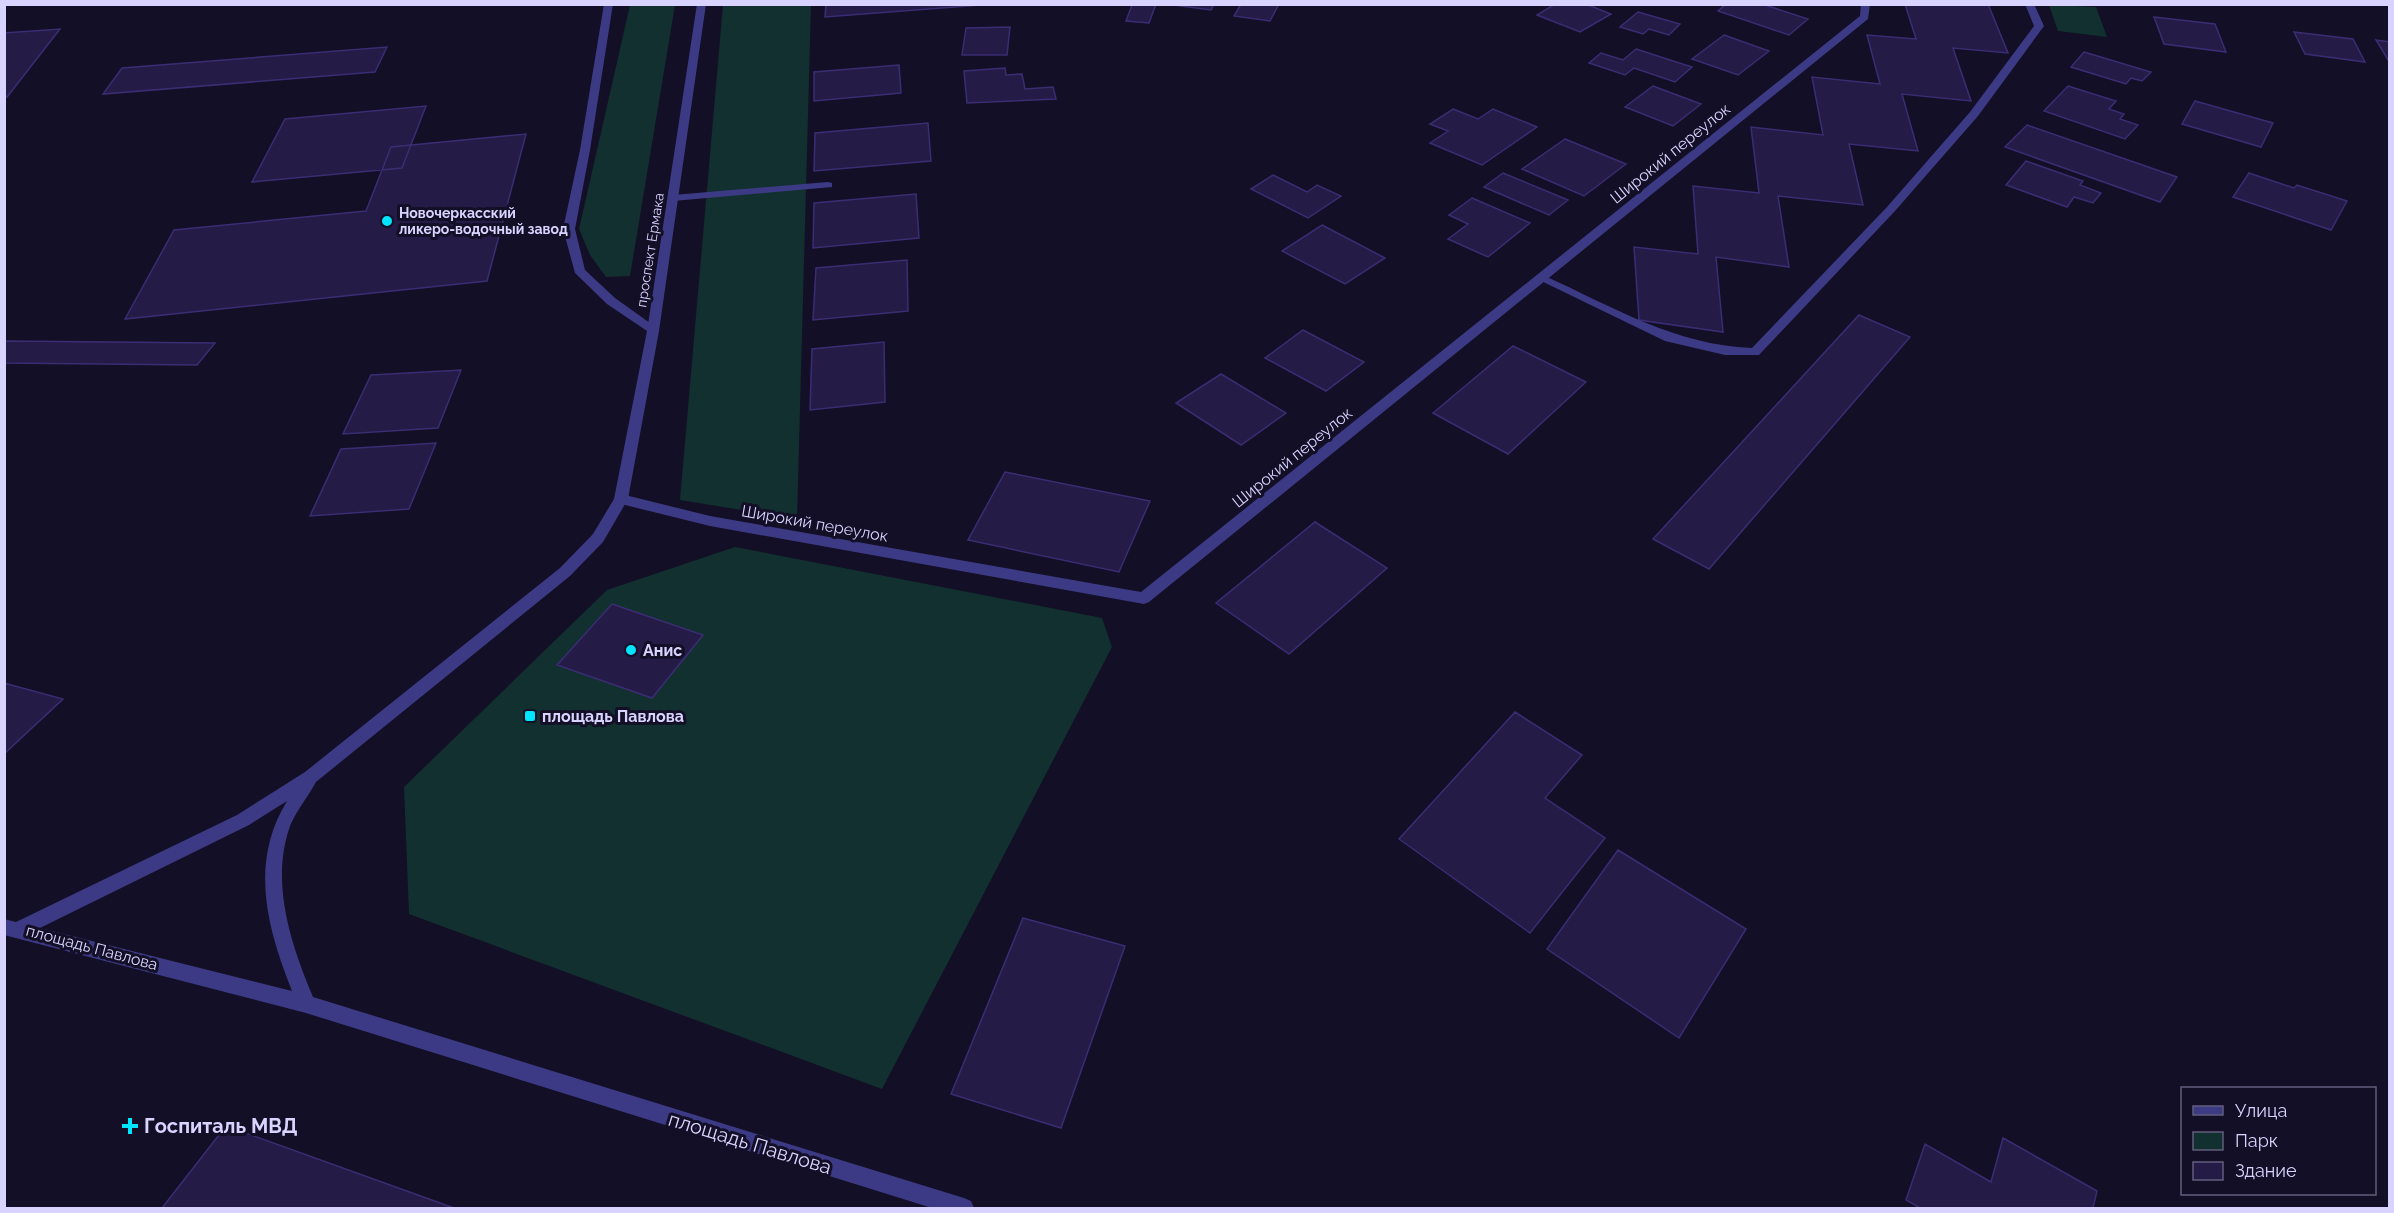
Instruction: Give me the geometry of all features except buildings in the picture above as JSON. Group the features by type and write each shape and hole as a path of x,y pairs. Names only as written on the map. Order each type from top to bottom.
{"street":[{"path":"609,4 585,150 569,229 579,271 611,300 653,332"},
{"name":"проспект Ермака","path":"621,499 653,332 702,4"},
{"name":"Широкий переулок","path":"621,499 710,521 1144,598 1865,17 1866,4"},
{"path":"1540,278 1669,338 1725,351 1755,352 1891,209 1974,114 2039,26 2029,4"},
{"path":"674,198 828,185"},
{"name":"площадь Павлова","path":"12,928 243,820 310,777 441,674 565,572 598,538 621,499"},
{"name":"площадь Павлова","path":"306,1004 282,946 272,875 282,824 310,777"},
{"name":"площадь Павлова","path":"12,928 306,1004 964,1209"}],"green space":[{"path":"630,5 675,5 630,276 606,277 590,255 579,229"},
{"path":"723,5 811,5 797,519 680,500"},
{"path":"2049,5 2096,7 2107,37 2058,31"},
{"path":"735,547 1102,618 1112,647 882,1089 409,914 404,787 607,590"}],"place":[{"name":"Новочеркасский ликеро-водочный завод","path":"387,221"},
{"name":"Анис","path":"631,650"},
{"name":"площадь Павлова","path":"530,716"},
{"name":"Госпиталь МВД","path":"130,1126"}]}
